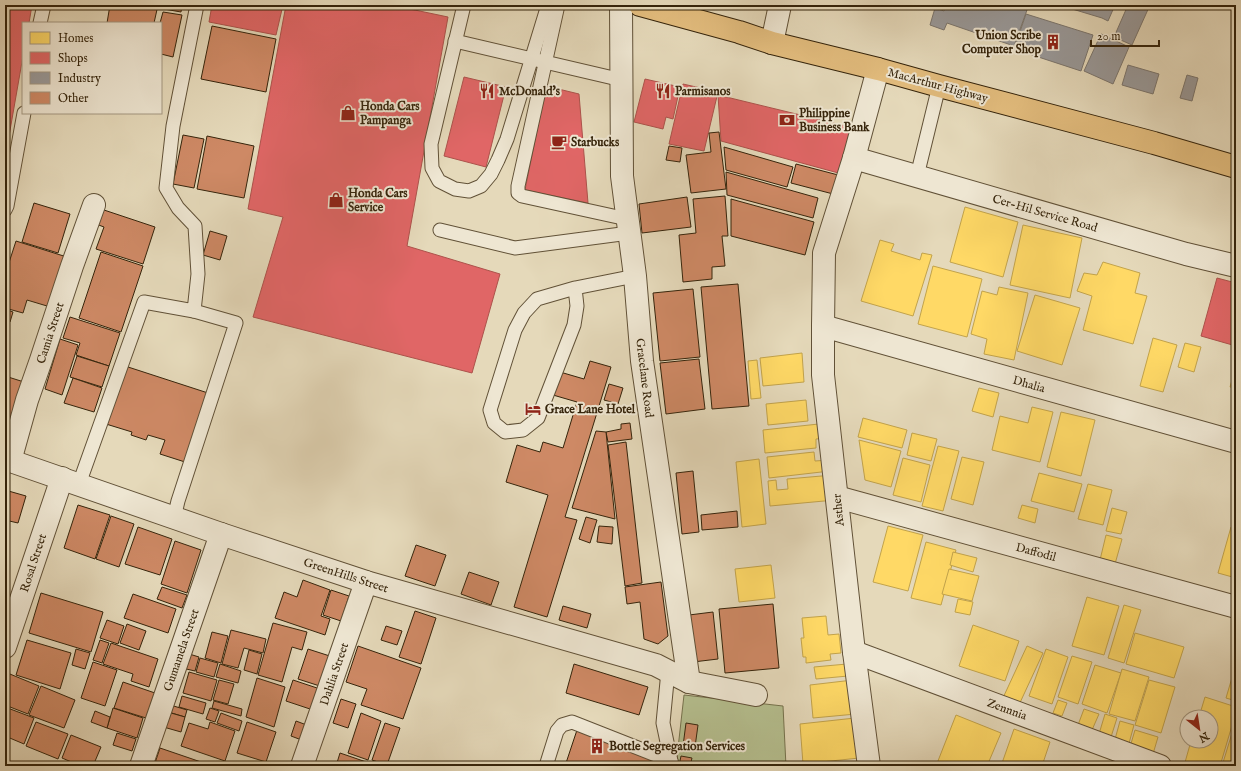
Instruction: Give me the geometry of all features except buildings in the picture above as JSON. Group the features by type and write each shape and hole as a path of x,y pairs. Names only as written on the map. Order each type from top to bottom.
{"highway":[{"name":"MacArthur Highway","path":"640,5 739,32 772,43 878,69 1154,143 1236,167"}],"street":[{"name":"Gracelane Road","path":"621,5 622,176 635,276 642,361 689,682"},
{"path":"772,43 780,5"},
{"name":"Asther","path":"869,766 854,652 823,375 823,326 824,253 854,158 878,69"},
{"name":"Cer-Hil Service Road","path":"854,158 1186,254 1236,266"},
{"name":"Camia Street","path":"7,460 26,400 94,205"},
{"name":"Dhalia","path":"823,326 1236,442"},
{"name":"GreenHills Street","path":"7,460 220,534 366,582 656,665 689,682"},
{"name":"Rosal Street","path":"5,647 70,481"},
{"name":"Daffodil","path":"837,497 1236,607"},
{"name":"Gumamela Street","path":"141,766 220,534"},
{"name":"Dahlia Street","path":"302,766 366,582"},
{"name":"Zennnia","path":"854,652 1160,766"},
{"path":"689,682 756,695"}],"lane":[{"path":"40,22 44,5"},
{"path":"194,311 198,274 194,226 178,208 166,188 173,126 197,5"},
{"path":"464,5 431,144 432,168 439,181 455,189 469,191 481,186 491,174 507,139 548,5"},
{"path":"558,5 518,186 518,193 522,196 628,226"},
{"path":"455,41 622,80"},
{"path":"917,176 939,86"},
{"path":"5,210 24,114"},
{"path":"440,230 514,248 628,226"},
{"path":"575,288 577,306 574,325 538,418 523,430 505,432 494,423 490,410 515,330 524,313 537,299 575,288 635,276"},
{"path":"70,481 144,302 194,311 236,323 174,518"},
{"path":"668,671 663,723 670,763"},
{"path":"546,766 557,731 562,725 572,722 670,763"}],"green space":[{"path":"684,695 783,706 786,766 676,766"}],"place":[{"name":"Union Scribe Computer Shop","path":"1053,42"},
{"name":"McDonald's","path":"487,91"},
{"name":"Parmisanos","path":"663,91"},
{"name":"Honda Cars Pampanga","path":"348,113"},
{"name":"Philippine Business Bank","path":"787,120"},
{"name":"Starbucks","path":"559,142"},
{"name":"Honda Cars Service","path":"336,200"},
{"name":"Grace Lane Hotel","path":"533,409"},
{"name":"Bottle Segregation Services","path":"597,746"}]}
